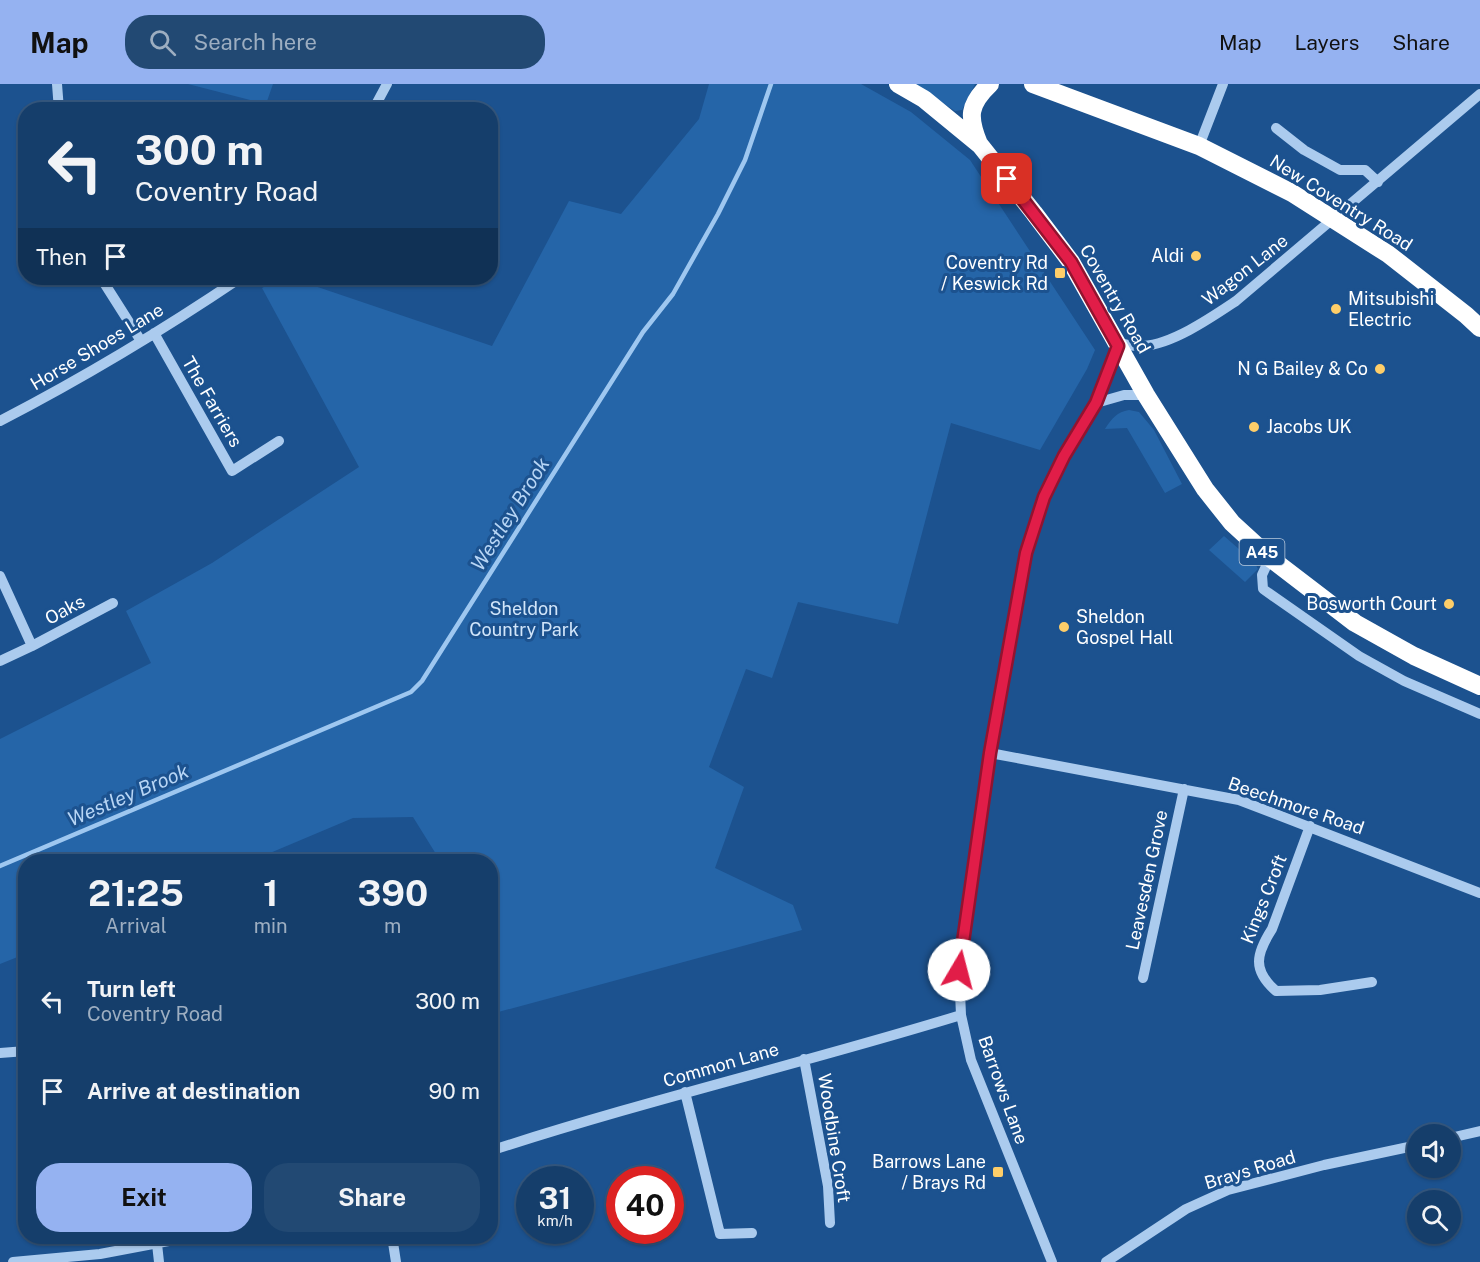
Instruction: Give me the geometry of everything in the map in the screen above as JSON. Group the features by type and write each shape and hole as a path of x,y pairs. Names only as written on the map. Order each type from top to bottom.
{"highway":[{"name":"Coventry Road","path":"898,84 924,99 980,145 1071,262 1146,395 1219,509 1251,543 1355,623 1414,656 1480,686"},
{"path":"980,145 971,117 973,105 990,84"},
{"name":"New Coventry Road","path":"1033,84 1199,146 1292,193 1388,254 1480,328"}],"street":[{"path":"57,84 58,102"},
{"path":"378,102 387,84"},
{"path":"1199,146 1223,84"},
{"name":"Wagon Lane","path":"1117,344 1144,346 1161,342 1212,317 1248,292 1480,94"},
{"path":"1276,128 1304,150 1340,170 1365,170 1378,182"},
{"path":"105,285 141,341"},
{"name":"Horse Shoes Lane","path":"0,421 42,400 229,285"},
{"name":"The Farriers","path":"154,333 232,471 279,441"},
{"name":"Barrows Lane","path":"1052,1262 971,1060 961,1015 959,970 990,753 1026,553 1044,497 1064,456 1096,403 1117,344"},
{"path":"1096,403 1124,395 1146,395"},
{"path":"1270,558 1262,575 1263,589 1368,661 1404,681 1480,714"},
{"path":"0,576 32,646"},
{"name":"Oaks","path":"0,661 113,603"},
{"name":"Beechmore Road","path":"990,753 1239,800 1480,893"},
{"name":"Leavesden Grove","path":"1143,978 1184,789"},
{"name":"Kings Croft","path":"1310,826 1272,929 1259,955 1259,968 1266,982 1276,991 1320,990 1372,982"},
{"name":"Common Lane","path":"498,1148 685,1092 961,1015"},
{"path":"0,1053 18,1052"},
{"name":"Woodbine Croft","path":"804,1059 828,1186 830,1223"},
{"path":"685,1092 720,1234 752,1233"},
{"path":"1461,1135 1480,1131"},
{"name":"Brays Road","path":"1106,1262 1186,1209 1228,1190 1324,1165 1407,1147"},
{"path":"13,1262 100,1254 157,1244 159,1262"},
{"path":"393,1244 396,1262"}],"green space":[{"path":"188,84 273,84 267,102 258,102"},
{"name":"Sheldon Country Park","path":"709,84 861,84 911,112 970,160 1095,350 1087,369 1040,450 951,423 898,624 798,602 772,678 746,669 709,767 744,787 715,868 793,905 802,930 498,1012 498,854 436,854 413,817 353,818 268,854 18,854 18,957 0,964 0,739 151,663 126,611 212,563 359,467 262,288 268,285 312,285 492,346 569,201 621,214 699,119"},
{"path":"914,84 975,84 962,110 955,111"},
{"path":"1129,410 1139,412 1154,430 1182,484 1165,493 1127,428 1105,429 1115,416"},
{"path":"1224,536 1255,563 1258,569 1245,582 1209,550"}],"waterway":[{"name":"Westley Brook","path":"28,854 411,692 422,681 643,332 673,294 745,160 771,84"},
{"name":"Westley Brook","path":"0,866 18,858"}],"place":[{"name":"Aldi","path":"1196,256"},
{"name":"Coventry Rd / Keswick Rd","path":"1060,273"},
{"name":"Mitsubishi Electric","path":"1336,309"},
{"name":"N G Bailey & Co","path":"1380,369"},
{"name":"Jacobs UK","path":"1254,427"},
{"name":"Bosworth Court","path":"1449,604"},
{"name":"Sheldon Gospel Hall","path":"1064,627"},
{"name":"Barrows Lane / Brays Rd","path":"998,1172"}],"route":[{"path":"959,970 990,753 1026,553 1044,497 1064,456 1096,403 1118,346 1071,262 1007,179"}]}
